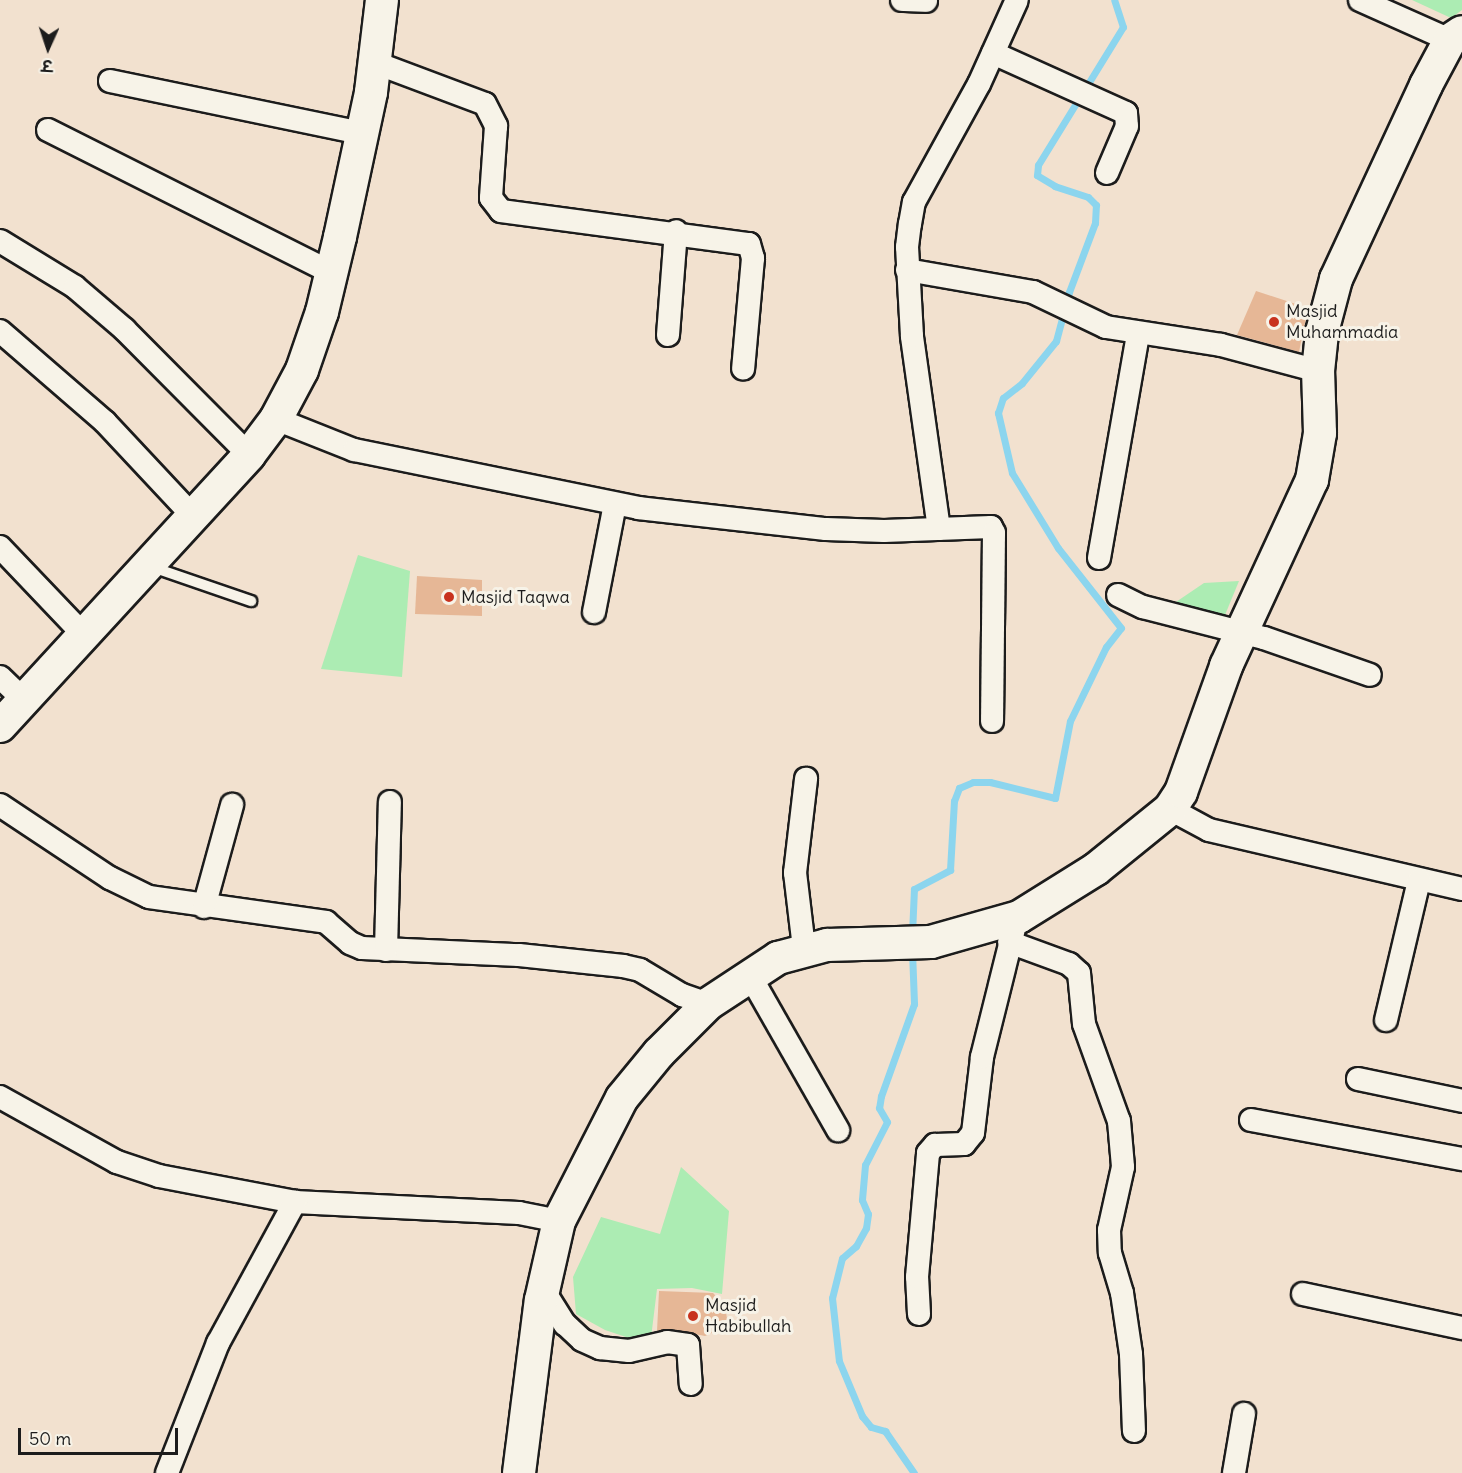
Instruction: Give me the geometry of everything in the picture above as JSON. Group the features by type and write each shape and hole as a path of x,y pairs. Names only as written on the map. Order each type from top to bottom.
{"street":[{"path":"0,726 26,702 82,633 249,455 276,419 302,370 332,273 376,63 382,0"},
{"path":"902,0 926,1"},
{"path":"939,529 919,403 908,270 914,202 993,53 1017,0"},
{"path":"519,1473 543,1291 559,1221 622,1098 659,1053 708,1004 749,974 804,948 912,942 975,932 1014,929 1170,809 1181,792 1218,685 1312,480 1320,433 1318,371 1322,332 1336,279 1456,36 1360,0"},
{"path":"993,53 1126,113 1129,119 1107,173"},
{"path":"376,63 485,104 496,126 491,198 501,211 676,231 749,244 753,258 742,369"},
{"path":"110,81 362,133"},
{"path":"48,130 332,273"},
{"path":"668,334 676,231"},
{"path":"0,241 75,287 116,322 249,455"},
{"path":"908,270 1033,292 1106,327 1138,334 1221,345 1318,371"},
{"path":"0,331 105,422 192,515"},
{"path":"1098,558 1138,334"},
{"path":"276,419 354,450 615,504 826,529 939,529 982,525 990,527 994,533 992,721"},
{"path":"594,612 615,504"},
{"path":"0,547 82,633"},
{"path":"1118,595 1143,607 1243,634 1370,675"},
{"path":"0,677 26,702"},
{"path":"804,948 795,873 806,778"},
{"path":"386,950 390,802"},
{"path":"0,805 110,878 149,897 204,907 326,922 350,944 386,950 519,955 623,966 640,970 682,995 708,1004"},
{"path":"204,907 232,806"},
{"path":"1170,809 1209,830 1462,889"},
{"path":"1386,1020 1419,880"},
{"path":"919,1314 917,1277 928,1153 935,1145 964,1144 973,1133 982,1057 1014,929"},
{"path":"1014,929 1069,964 1079,973 1084,1024 1119,1121 1123,1167 1109,1230 1110,1253 1122,1293 1131,1354 1134,1431"},
{"path":"749,974 838,1130"},
{"path":"1358,1078 1462,1101"},
{"path":"0,1097 117,1162 159,1176 295,1202 519,1213 559,1221"},
{"path":"1251,1120 1462,1159"},
{"path":"167,1473 218,1343 295,1202"},
{"path":"543,1291 566,1324 582,1340 600,1348 629,1351 667,1342 688,1345 691,1384"},
{"path":"1303,1294 1462,1328"},
{"path":"1234,1473 1244,1414"}],"lane":[{"path":"146,564 251,601"}],"green space":[{"path":"1412,0 1462,0 1462,10 1451,18"},
{"path":"358,555 410,571 402,677 321,669"},
{"path":"1239,581 1225,615 1170,606 1204,583"},
{"path":"681,1167 729,1211 722,1294 692,1288 657,1289 651,1338 635,1340 605,1330 576,1314 573,1277 601,1217 660,1234"}],"building":[{"name":"Masjid Muhammadia","path":"1256,291 1308,308 1299,352 1237,335"},
{"name":"Masjid Taqwa","path":"417,576 482,580 482,616 415,614"},
{"name":"Masjid Habibullah","path":"659,1291 713,1293 725,1305 728,1326 705,1336 669,1329 657,1331"}],"waterway":[{"path":"912,934 914,889 950,870 954,801 959,788 973,782 990,782 1055,798 1070,721 1106,647 1121,628 1058,548 1012,473 998,413 1003,398 1022,383 1056,341 1069,292 1095,223 1096,205 1088,197 1055,186 1037,175 1038,165 1123,27 1114,0"},
{"path":"912,951 914,1004 881,1096 879,1108 887,1122 865,1165 862,1200 868,1214 866,1228 856,1246 842,1258 832,1298 839,1361 862,1416 871,1427 885,1431 914,1473"}],"place":[{"name":"Masjid Muhammadia","path":"1274,322"},
{"name":"Masjid Taqwa","path":"449,597"},
{"name":"Masjid Habibullah","path":"693,1316"}]}
